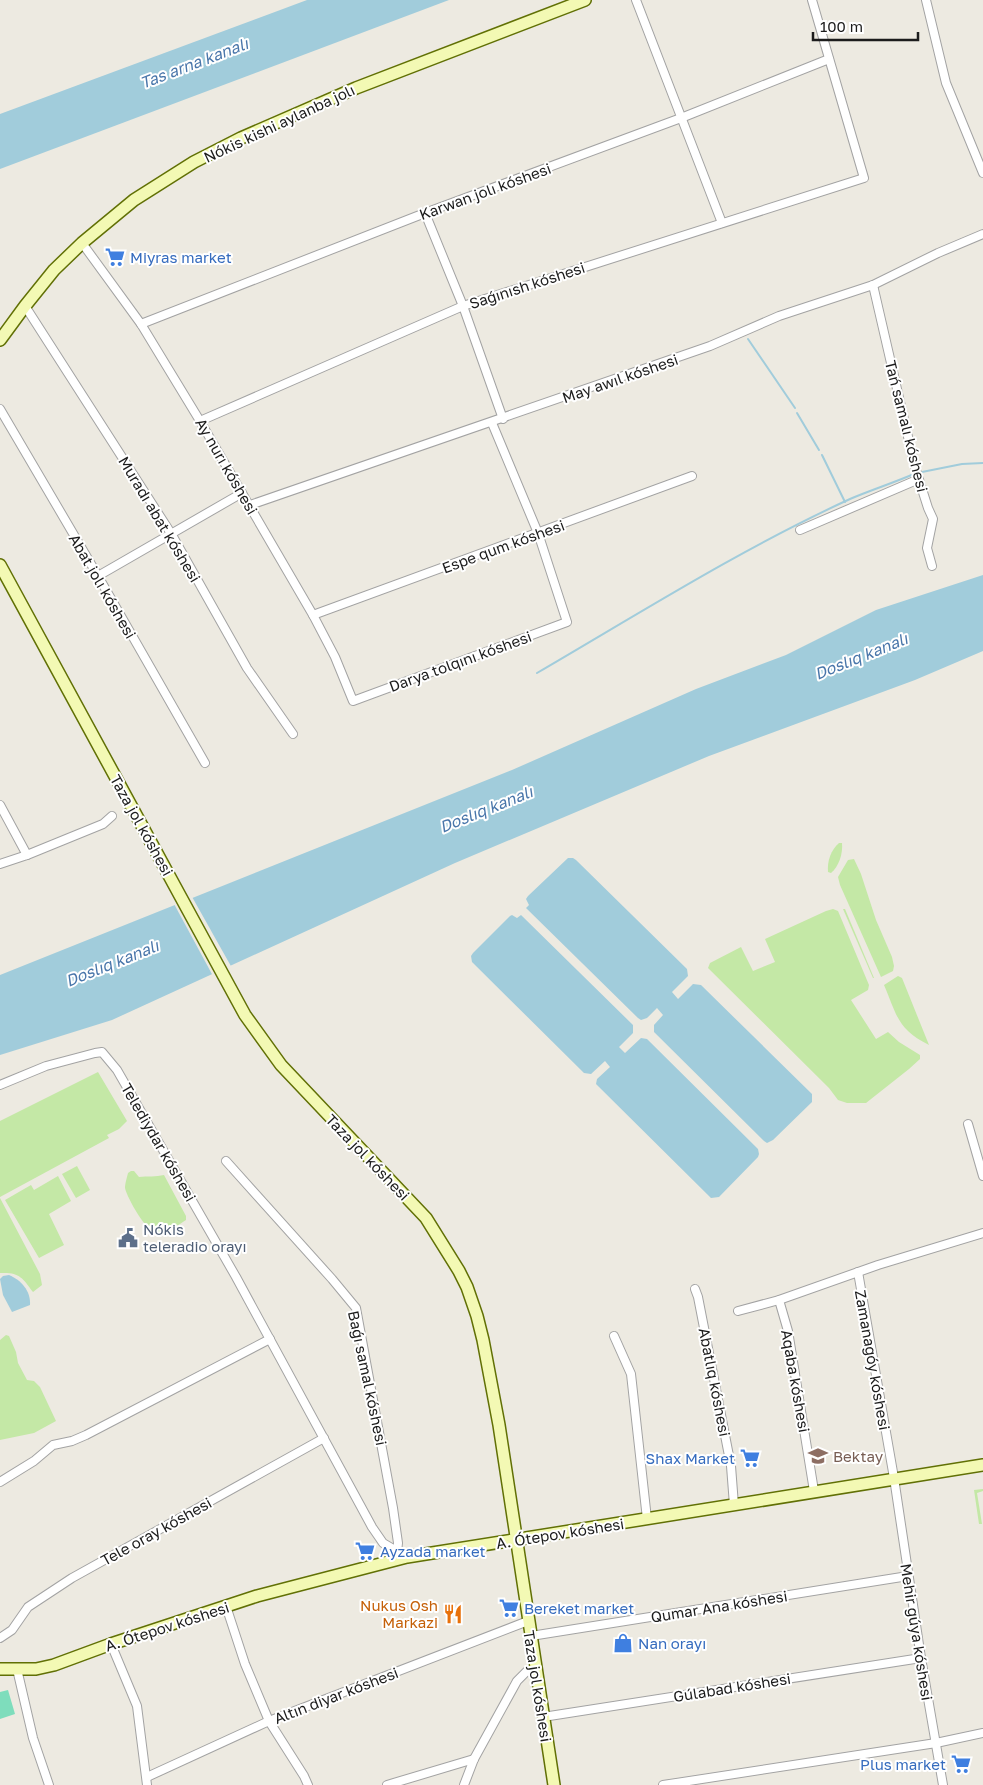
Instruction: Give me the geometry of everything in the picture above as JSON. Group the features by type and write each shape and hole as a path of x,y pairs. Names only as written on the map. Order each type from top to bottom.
{"main road":[{"name":"Nókis kishi aylanba jolı","path":"0,340 54,270 82,243 134,200 194,162 241,138 356,88 585,0"},
{"name":"Taza jol kóshesi","path":"0,565 246,1015 281,1065 426,1218 460,1271 477,1316 499,1425 554,1785"},
{"name":"A. Ótepov kóshesi","path":"0,1669 36,1669 54,1665 111,1644 257,1596 402,1555 647,1520 814,1491 983,1465"}],"street":[{"path":"636,0 722,223"},
{"path":"812,0 829,59"},
{"path":"926,0 946,83 983,173"},
{"name":"Karwan jolı kóshesi","path":"141,324 425,213 681,118 829,59"},
{"name":"Saǵınısh kóshesi","path":"200,421 463,306 864,178 829,59"},
{"path":"425,213 463,306 503,419"},
{"name":"May awıl kóshesi","path":"250,505 492,423 710,346 779,316 873,285 938,253 983,234"},
{"name":"Ay nurı kóshesi","path":"82,243 141,324 250,505 313,615 335,657 353,701"},
{"name":"Tań samalı kóshesi","path":"873,285 919,479 933,519 927,548 932,566"},
{"name":"Muradı abat kóshesi","path":"25,306 172,534 247,668 293,734"},
{"name":"Abat jolı kóshesi","path":"0,409 205,763"},
{"path":"492,423 538,533"},
{"name":"Espe qum kóshesi","path":"313,615 692,476"},
{"path":"800,530 919,479"},
{"path":"98,576 242,493"},
{"name":"Darya tolqını kóshesi","path":"353,701 567,622 538,533"},
{"path":"0,805 27,855"},
{"path":"0,864 103,824 112,816"},
{"name":"Telediydar kóshesi","path":"0,1085 46,1066 102,1052 117,1070 199,1212 372,1527 383,1543 402,1555"},
{"path":"968,1124 983,1176"},
{"name":"Baǵı samal kóshesi","path":"226,1161 356,1308 398,1543 402,1555"},
{"name":"Zamanagóy kóshesi","path":"738,1311 779,1300 858,1272 983,1233"},
{"name":"Zamanagóy kóshesi","path":"858,1272 894,1478"},
{"name":"Abatlıq kóshesi","path":"695,1290 700,1304 731,1466 734,1505"},
{"name":"Aqaba kóshesi","path":"779,1300 788,1331 814,1491"},
{"path":"614,1336 631,1374 647,1520"},
{"path":"0,1482 34,1461 53,1445 86,1436 270,1339"},
{"name":"Tele oray kóshesi","path":"0,1638 12,1630 28,1606 72,1578 324,1438"},
{"name":"Mehir gúyа kóshesi","path":"894,1478 921,1658 943,1785"},
{"name":"Qumar Ana kóshesi","path":"531,1636 908,1576"},
{"path":"226,1606 245,1664 269,1721 308,1785"},
{"name":"Altın diyar kóshesi","path":"147,1781 269,1721 528,1620"},
{"path":"111,1644 137,1706 147,1781"},
{"name":"Gúlabad kóshesi","path":"543,1717 921,1658"},
{"path":"17,1669 33,1738 49,1785"},
{"path":"464,1785 474,1759 520,1676 527,1671 536,1669"},
{"path":"663,1785 936,1743 983,1733"},
{"path":"387,1785 474,1759"}],"green space":[{"path":"839,843 842,843 841,855 831,873 828,872 829,860"},
{"path":"854,859 876,920 892,957 893,971 881,977 838,877 848,860"},
{"path":"833,909 838,911 869,985 868,990 851,1000 876,1039 888,1032 899,1042 920,1055 920,1059 909,1069 866,1103 847,1103 838,1100 829,1088 708,968 710,963 741,947 753,971 775,962 765,939"},
{"path":"843,909 845,909 874,978 873,978"},
{"path":"898,976 902,978 929,1045 910,1033 899,1020 884,985"},
{"path":"98,1072 127,1121 119,1129 107,1135 109,1138 0,1197 0,1121"},
{"path":"77,1166 90,1190 76,1198 62,1174"},
{"path":"134,1171 139,1177 164,1175 186,1216 186,1220 158,1234 149,1229 134,1207 125,1188 128,1173"},
{"path":"58,1176 71,1201 49,1214 64,1245 39,1258 5,1200 31,1185 34,1190"},
{"path":"0,1198 40,1274 42,1285 33,1292 20,1276 12,1273 0,1273"},
{"path":"6,1335 9,1336 16,1352 18,1363 27,1380 34,1381 40,1387 56,1421 34,1433 0,1440 0,1340"},
{"path":"983,1489 983,1491 977,1493 982,1524 979,1524 974,1490"},
{"path":"8,1690 15,1714 0,1719 0,1692"}],"water":[{"name":"Tas arna kanalı","path":"307,0 449,0 0,169 0,114"},
{"name":"Doslıq kanalı","path":"983,575 983,651 915,680 709,756 455,863 112,1020 0,1055 0,975 512,770 696,689 786,655 876,610"},
{"path":"568,858 576,860 687,969 688,976 672,992 678,999 693,984 701,985 812,1094 812,1102 773,1140 767,1143 764,1141 654,1032 654,1025 663,1015 657,1008 647,1018 641,1020 638,1018 526,908 529,905 526,899 528,896"},
{"path":"512,915 517,918 521,915 633,1025 633,1033 619,1047 625,1053 641,1038 647,1039 758,1149 758,1157 719,1197 711,1198 596,1084 597,1079 610,1067 605,1061 591,1074 584,1073 472,962 471,956 473,953"},
{"path":"9,1275 24,1287 30,1300 30,1305 12,1312 3,1295 0,1279 3,1276"}],"pier":[{"path":"191,895 232,968 213,976 173,902"}],"waterway":[{"path":"748,339 795,408"},
{"path":"797,413 819,450"},
{"path":"822,455 845,502"},
{"path":"922,472 962,464 983,463"},
{"path":"537,673 691,582 809,518 850,499 914,474"}],"place":[{"name":"Miyras market","path":"115,257"},
{"name":"Nókis teleradio orayı","path":"128,1238"},
{"name":"Bektay","path":"818,1456"},
{"name":"Shax Market","path":"750,1458"},
{"name":"Ayzada market","path":"365,1551"},
{"name":"Bereket market","path":"509,1608"},
{"name":"Nukus Osh Markazi","path":"453,1614"},
{"name":"Nan orayı","path":"623,1643"},
{"name":"Plus market","path":"961,1764"}]}
